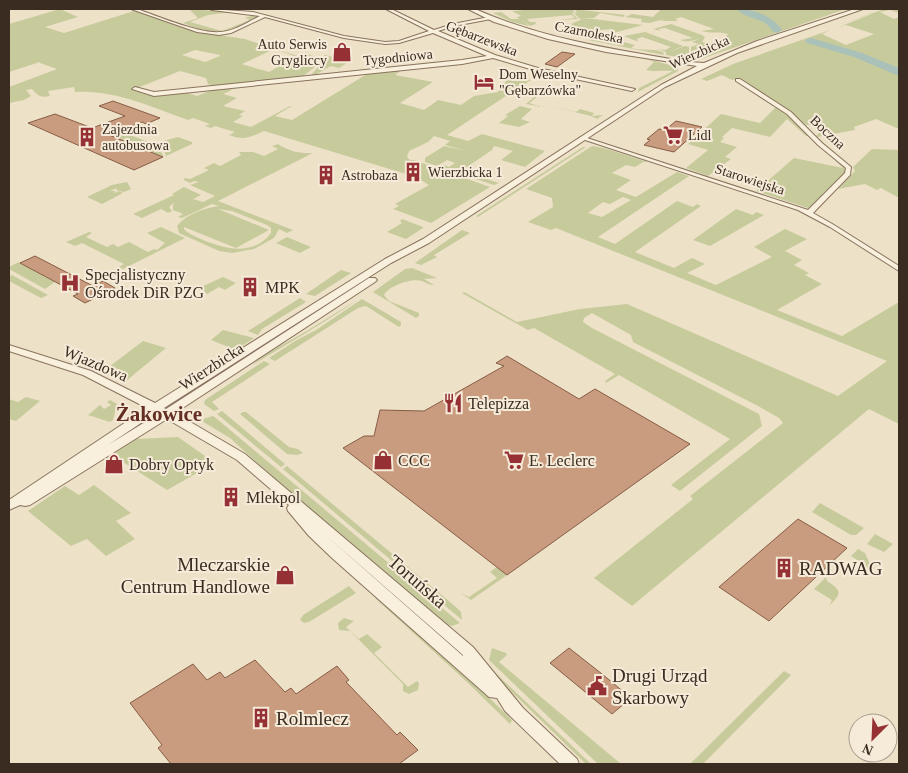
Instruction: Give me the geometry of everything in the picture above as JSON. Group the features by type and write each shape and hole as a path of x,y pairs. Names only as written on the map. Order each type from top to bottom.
{"street":[{"path":"133,9 199,31 224,34 264,16"},
{"path":"212,9 264,16 344,37 385,43 399,42 453,25 490,18"},
{"path":"253,14 265,9"},
{"name":"Gębarzewska","path":"388,9 434,32 493,56 537,69 632,89"},
{"name":"Czarnoleska","path":"471,9 490,18 540,35 647,56 688,68"},
{"name":"Wierzbicka","path":"585,139 698,72 709,63 752,46 860,9"},
{"name":"Wierzbicka","path":"9,510 37,495 379,266 426,241 585,139 688,68 698,72 718,66 860,9"},
{"name":"Tygodniowa","path":"135,89 154,94 468,61 493,56"},
{"path":"688,68 709,63"},
{"name":"Boczna","path":"738,80 789,113 820,144 849,168 848,174 809,213"},
{"name":"Starowiejska","path":"585,139 809,213 899,269"},
{"name":"Wierzbicka","path":"9,506 162,410 188,401 401,261 426,241"},
{"name":"Wjazdowa","path":"9,348 81,371 162,410"},
{"path":"187,424 185,411 188,401"},
{"name":"Toruńska","path":"162,410 240,457 334,535 468,651 517,711 571,764"}],"green space":[{"path":"60,9 78,17 45,27 64,33 134,11 170,21 194,31 245,39 274,49 242,64 245,65 269,72 296,57 278,50 301,57 316,66 302,77 214,86 208,84 206,78 180,71 132,90 150,95 182,91 197,96 219,87 235,86 229,89 232,90 223,94 237,98 223,106 245,111 239,115 243,116 233,122 251,127 290,106 292,106 275,116 292,120 367,74 402,70 395,75 433,82 400,103 424,110 438,100 461,105 474,96 498,92 506,81 518,77 531,80 447,135 468,141 482,134 545,151 525,167 501,160 513,151 494,146 492,150 461,171 499,183 494,185 440,167 444,165 449,167 455,163 447,160 437,166 425,162 425,158 444,146 466,151 445,145 450,141 434,136 428,142 409,151 407,157 410,160 490,187 431,223 393,209 399,206 395,204 429,185 416,177 264,131 247,138 234,137 229,135 235,132 215,126 211,128 205,126 210,124 193,118 188,120 119,97 90,92 75,92 74,87 48,91 50,96 44,97 38,95 32,89 26,90 31,96 24,100 9,103 9,87 57,69 40,62 9,72 9,24","holes":["195,50 220,55 205,62 182,55"]},
{"path":"189,9 232,12 208,15 190,22 222,31 203,30 183,23 198,18"},
{"path":"572,9 575,12 572,13 578,19 559,20 575,18 572,15 527,19 536,24 530,26 521,19 529,26 512,22 493,13 501,12 511,19 519,19 517,17 521,16 512,11"},
{"path":"574,9 625,15 623,17 600,13 594,18 580,19 574,13 577,12"},
{"path":"653,9 846,9 704,58 691,59 691,47 699,44 692,42 699,39 683,41 680,40 693,38 665,28 658,29 661,31 653,29 671,24 702,35 705,37 702,42 711,43 717,39 723,40 728,34 701,31 714,29 681,17 675,19 678,21 660,21 665,19 649,23 641,22 642,19 625,17 632,14 653,17 660,10"},
{"path":"885,9 899,9 899,13 890,10 880,12 894,19 899,17 899,129 876,119 854,127 855,130 817,137 842,159 815,137 824,128 823,125 806,125 767,96 738,79 732,80 722,75 707,81 701,79 733,64 830,30 822,34 846,45 874,34 846,25 839,27 871,14 828,28"},
{"path":"260,16 250,22 241,27 222,31 250,20 245,18"},
{"path":"582,19 643,25 610,34 609,32 615,31 612,29 576,32 579,35 587,36 578,36 570,30 574,27 571,24"},
{"path":"645,32 683,46 669,52 685,46 689,47 689,59 666,55 666,52 658,49 665,50 671,47 642,37 636,39 639,40 636,41 624,36"},
{"path":"601,37 616,38 618,39 616,40 635,45 631,48 659,51 663,52 664,55 588,40 596,39 617,45 621,42"},
{"path":"303,53 320,58 325,55 350,61 339,68 331,66 313,76 312,74 319,66 312,60 313,58"},
{"path":"643,58 678,67 678,71 638,92 639,88 673,71 646,70 654,62"},
{"path":"512,92 537,97 529,103 541,107 526,104 534,97"},
{"path":"546,105 576,112 580,109 594,113 592,116 603,115 597,119"},
{"path":"520,106 532,109 521,119 530,122 519,127 499,123 508,116 505,115"},
{"path":"775,108 779,108 809,135 806,136 787,119 770,137 732,128 722,137 724,138 720,142 737,147 725,157 731,159 708,176 686,168 708,150 688,144 721,114 760,123"},
{"path":"120,131 158,146 164,157 109,135"},
{"path":"178,137 192,142 192,144 166,156 163,146 156,143"},
{"path":"278,144 295,152 313,153 218,201 293,230 287,233 279,229 274,238 254,249 232,253 219,251 179,233 177,226 185,218 196,212 219,206 212,204 182,218 178,217 183,214 173,210 175,202 169,207 172,211 168,213 161,209 142,218 133,214 174,195 172,194 184,187 201,195 193,199 203,202 215,196 190,185 199,182 194,181 190,183 184,180 184,178 190,179 209,170 204,168 214,163 220,166 241,155 239,152 253,152 264,156 278,149 272,146","holes":["218,209 232,211 267,225 271,228 271,233 264,241 256,245 238,249 210,243 184,229 184,227 236,248 269,230"]},
{"path":"592,146 648,162 643,162 635,167 626,165 612,173 631,180 616,190 636,197 677,172 689,176 598,237 615,244 677,201 693,207 697,204 701,206 635,252 674,268 692,258 705,264 687,273 716,285 772,257 754,247 785,229 807,239 785,251 802,260 794,265 809,273 805,275 822,284 777,310 842,336 899,302 899,424 869,409 632,606 594,578 693,499 690,496 783,423 779,418 758,406 633,342 631,335 592,313 584,318 583,322 592,328 759,414 762,426 680,491 671,485 730,439 619,375 606,383 605,381 615,374 534,328 528,330 462,293 464,292 517,322 580,309 627,304 838,396 887,361 556,228 551,230 528,222 553,207 552,198 526,189","holes":["623,197 631,200 602,217 588,213 603,202 610,204"]},
{"path":"583,147 586,147 478,217 476,216"},
{"path":"872,149 899,150 899,198 881,188 877,190 865,184 838,189 855,171 853,167"},
{"path":"794,158 843,168 833,158 846,168 846,172 822,194 825,195 811,209 756,191"},
{"path":"127,182 131,189 124,192 116,190 117,188 110,191 123,193 102,204 87,197 112,185"},
{"path":"736,209 753,215 756,212 764,215 710,246 693,240"},
{"path":"402,219 423,228 406,239 387,232 402,223 400,221"},
{"path":"161,227 185,238 123,269 119,267 124,264 82,243 75,246 66,242 89,232 92,233 86,237 107,247 113,244 118,247 129,242 148,252 154,249 157,250 165,243 147,233"},
{"path":"462,230 470,233 434,255 437,257 421,265 415,263"},
{"path":"287,237 311,247 300,253 276,243"},
{"path":"19,262 55,282 45,289 9,269 9,267"},
{"path":"412,268 437,278 424,279 434,285 417,280 406,282 395,286 384,295 389,301 419,313 419,316 416,318 373,292 405,269"},
{"path":"341,270 351,273 315,296 306,294"},
{"path":"12,275 48,295 41,298 9,281 9,277"},
{"path":"223,277 236,283 225,290 219,287 207,294 197,289"},
{"path":"300,298 306,302 262,329 258,335 248,331"},
{"path":"362,299 401,322 401,325 399,327 366,306 358,308 275,361 269,358 316,330"},
{"path":"357,300 318,325 253,365 263,355"},
{"path":"223,330 254,338 236,350 211,340"},
{"path":"143,341 166,348 126,381 101,373"},
{"path":"264,361 270,364 212,402 219,409 214,411 204,404 205,400"},
{"path":"26,397 40,401 16,421 9,419 9,399 18,402"},
{"path":"110,400 117,404 113,420 110,422 88,415 100,405 104,409 111,405 107,402"},
{"path":"222,411 285,464 281,467 217,414"},
{"path":"246,412 289,447 298,449 303,453 297,455 287,454 240,414"},
{"path":"213,416 460,623 452,626 445,625 309,510 230,438 200,420"},
{"path":"178,437 215,463 167,490 112,455 136,439"},
{"path":"287,466 456,607 461,612 462,620 283,469"},
{"path":"94,485 131,513 116,521 135,539 106,556 87,539 71,546 28,511 65,486 79,495"},
{"path":"820,503 864,528 856,535 851,535 812,512"},
{"path":"875,534 893,544 884,552 867,544"},
{"path":"858,549 865,553 870,564 863,573 858,575 854,572 862,563 851,556"},
{"path":"497,567 507,575 471,600 461,593 469,597 497,578 490,572"},
{"path":"826,577 827,581 838,590 838,595 829,606 832,600 814,589"},
{"path":"349,586 356,593 309,622 304,623 300,620 303,615"},
{"path":"375,598 378,598 449,659 512,720 510,724 467,682"},
{"path":"344,618 354,621 346,627 359,639 367,634 382,647 374,653 408,687 417,681 419,683 418,690 409,694 403,691 403,684 350,631 339,630 338,623"},
{"path":"492,648 507,655 499,662 621,764 598,764 489,660"},
{"path":"483,661 591,764 586,764 487,668"},
{"path":"784,671 791,675 703,764 690,764"}],"building":[{"path":"562,52 575,54 557,67 545,64"},
{"name":"Zajezdnia autobusowa","path":"113,101 160,118 146,124 142,122 109,135 163,157 134,170 28,123 55,114 92,128 125,116 99,106"},
{"name":"Lidl","path":"676,121 702,127 674,152 644,145 650,140 647,139 659,129 665,130"},
{"path":"35,256 93,286 103,281 115,288 85,303 73,296 78,294 20,263"},
{"name":"E. Leclerc","path":"507,356 579,399 595,389 690,444 507,575 343,448 364,436 374,436 380,410 424,411 504,366 496,363"},
{"name":"RADWAG","path":"798,519 847,548 769,621 719,587"},
{"name":"Drugi Urząd Skarbowy","path":"569,648 631,698 612,714 550,663"},
{"name":"Rolmlecz","path":"255,660 285,692 291,688 296,694 337,666 349,680 346,682 397,735 400,732 418,750 399,764 171,764 158,748 162,745 130,703 193,664 207,680 220,672 225,678"}],"waterway":[{"path":"741,9 769,21 777,30"},
{"path":"811,41 858,55 899,72"}],"place":[{"name":"Auto Serwis Grygliccy","path":"342,52"},
{"name":"Dom Weselny \"Gębarzówka\"","path":"484,82"},
{"name":"Lidl","path":"673,135"},
{"name":"Zajezdnia autobusowa","path":"87,137"},
{"name":"Wierzbicka 1","path":"413,172"},
{"name":"Astrobaza","path":"326,175"},
{"name":"Specjalistyczny Ośrodek DiR PZG","path":"70,283"},
{"name":"MPK","path":"250,287"},
{"name":"Telepizza","path":"453,403"},
{"name":"CCC","path":"383,460"},
{"name":"E. Leclerc","path":"514,460"},
{"name":"Dobry Optyk","path":"114,464"},
{"name":"Mlekpol","path":"231,497"},
{"name":"RADWAG","path":"784,568"},
{"name":"Mleczarskie Centrum Handlowe","path":"285,575"},
{"name":"Drugi Urząd Skarbowy","path":"597,686"},
{"name":"Rolmlecz","path":"261,718"}],"district":[{"name":"Żakowice","path":"159,414"}]}
